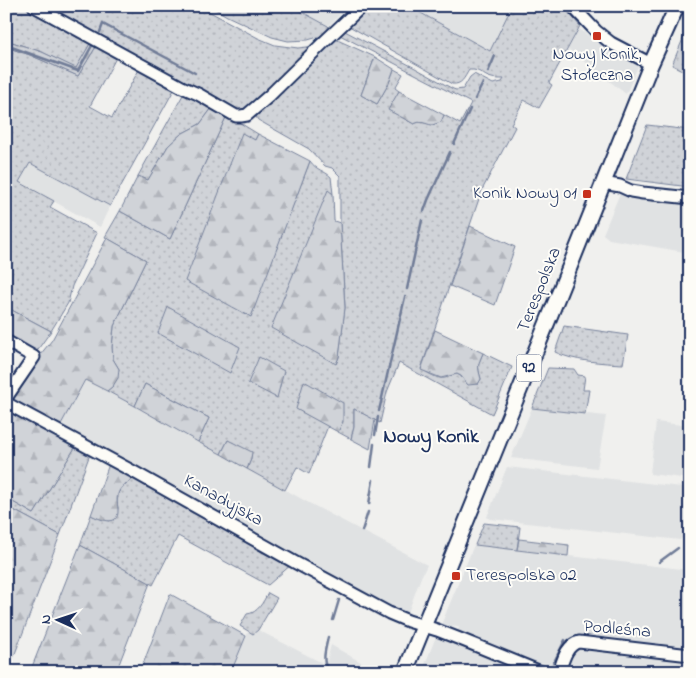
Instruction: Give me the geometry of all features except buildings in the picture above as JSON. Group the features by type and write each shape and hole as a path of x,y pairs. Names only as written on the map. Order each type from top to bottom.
{"main road":[{"name":"Terespolska","path":"405,672 676,6"}],"street":[{"path":"34,6 236,116 241,116 247,115 270,96 362,6"},
{"path":"572,6 596,31 611,43 651,64"},
{"path":"603,183 643,193 690,198"},
{"path":"6,342 34,357 6,398"},
{"name":"Kanadyjska","path":"6,403 389,613 423,627"},
{"path":"423,627 437,630 541,672"},
{"name":"Podleśna","path":"559,672 569,648 574,643 579,642 690,655"}],"shaded area":[{"path":"291,6 349,6 328,26"},
{"path":"408,6 512,6 490,51"},
{"path":"579,29 638,66 626,94 568,49"},
{"path":"30,163 110,206 100,227 19,182"},
{"path":"620,193 690,202 690,253 609,239 603,234"},
{"path":"86,379 309,503 427,565 406,618 59,428"},
{"path":"532,408 606,416 597,468 511,458"},
{"path":"656,422 690,426 690,479 650,474"},
{"path":"507,467 690,488 690,533 680,540 490,519 487,517"},
{"path":"474,545 690,570 690,650 574,635 569,640 553,671 458,630 459,627 441,625"},
{"path":"258,630 326,665 331,645 378,672 231,672 248,632 253,634"},
{"path":"437,634 527,672 422,672"},
{"path":"580,647 690,660 690,672 563,672 573,651"}],"green space":[{"path":"6,6 27,6 91,42 76,69 42,52 6,40"},
{"path":"38,6 199,6 258,38 275,45 298,48 316,46 242,113"},
{"path":"210,6 291,6 328,26 330,31 328,34 308,40 288,41 272,37"},
{"path":"367,6 408,6 490,51 512,6 563,6 580,26 549,83 552,85 539,108 524,100 511,124 515,127 482,190 421,369 440,378 456,374 466,383 478,384 481,379 479,365 483,353 512,367 492,414 399,363 387,392 380,423 354,409 354,427 351,439 338,432 343,421 297,409 328,426 309,474 297,467 285,490 247,469 251,459 228,440 221,454 198,442 209,418 145,384 135,406 107,391 113,386 119,369 113,359 114,326 146,260 105,237 120,211 170,239 227,115 258,134 255,140 242,134 250,317 310,161 315,167 331,177 333,194 328,191 336,364 339,357 345,307 340,223 340,176 332,168 325,166 309,149 258,120 256,117 257,112 333,38 375,57 361,95 377,104 389,83 394,69 403,74 395,88 399,91 389,110 414,124 419,122 433,125 438,123 444,115 460,124 471,103 338,34 343,30 456,90 463,89 474,74 493,84 502,82 504,79 489,77 469,70 460,82 452,84 349,26 348,23"},
{"path":"690,22 690,72 672,65"},
{"path":"6,40 42,52 76,68 91,42 97,45 78,76 30,55 6,47"},
{"path":"97,45 117,56 90,106 112,118 140,68 175,88 110,206 30,163 19,182 54,201 50,207 97,233 72,286 68,303 51,331 6,307 6,47 30,55 78,76"},
{"path":"375,57 394,69 389,83 377,104 361,95"},
{"path":"399,91 444,115 441,122 432,125 421,122 414,124 388,110"},
{"path":"184,93 212,108 200,124 181,134 168,146 148,180 138,176"},
{"path":"212,108 227,115 170,239 120,211 138,176 148,180 168,146 181,134 200,124"},
{"path":"647,125 690,130 690,187 626,179"},
{"path":"242,133 255,140 258,134 310,161 251,317 185,281"},
{"path":"328,190 333,194 334,221 340,223 345,308 339,357 336,364 271,328"},
{"path":"470,226 515,247 495,305 450,286"},
{"path":"107,238 146,260 114,326 112,347 113,359 119,369 118,378 107,391 85,380 59,428 10,400 52,340"},
{"path":"6,307 51,331 36,352 6,336"},
{"path":"168,307 240,347 230,373 158,333"},
{"path":"564,326 628,335 623,364 579,359 555,352"},
{"path":"435,330 483,353 479,365 481,379 478,384 468,385 457,374 441,378 421,370"},
{"path":"259,357 284,371 277,398 248,383"},
{"path":"548,368 574,369 578,375 585,376 583,390 589,390 585,414 532,408"},
{"path":"304,381 343,403 343,421 338,432 296,409"},
{"path":"145,384 209,418 198,442 135,406"},
{"path":"6,408 76,446 34,514 6,498"},
{"path":"354,409 375,420 370,449 351,439 354,427"},
{"path":"228,440 252,452 247,469 221,454"},
{"path":"76,446 90,454 60,535 6,506 6,498 34,514"},
{"path":"109,464 134,478 119,491 117,516 112,521 91,515"},
{"path":"134,478 292,564 268,585 178,536 153,585 80,545 91,515 110,521 118,509 117,502 120,491 124,485"},
{"path":"6,506 60,535 8,672 6,672"},
{"path":"484,523 520,527 517,550 475,545"},
{"path":"519,539 569,545 568,556 517,550"},
{"path":"80,545 150,583 116,672 30,672"},
{"path":"268,593 277,598 258,630 253,634 240,626 247,614 254,612 260,606"},
{"path":"170,594 246,636 231,672 140,672"}],"waterway":[{"path":"100,32 103,24 195,73"},
{"path":"6,45 78,71 94,42"},
{"path":"488,72 495,56"},
{"path":"475,99 483,83"},
{"path":"454,144 470,109"},
{"path":"424,211 450,152"},
{"path":"407,289 422,220"},
{"path":"379,411 405,297"},
{"path":"375,435 378,417"},
{"path":"371,467 374,444"},
{"path":"369,504 373,480"},
{"path":"362,531 368,512"},
{"path":"659,562 678,548"},
{"path":"333,620 339,600"},
{"path":"328,637 324,658 328,670"},
{"path":"551,668 565,640"}],"place":[{"name":"Nowy Konik, Stołeczna","path":"597,36"},
{"name":"Konik Nowy 01","path":"587,194"},
{"name":"Terespolska 02","path":"456,576"}],"district":[{"name":"Nowy Konik","path":"431,437"}]}
